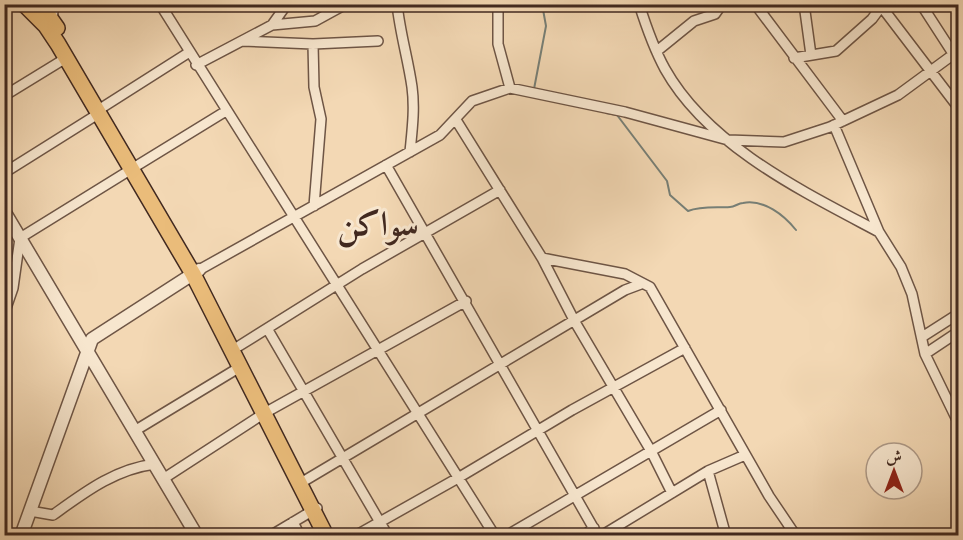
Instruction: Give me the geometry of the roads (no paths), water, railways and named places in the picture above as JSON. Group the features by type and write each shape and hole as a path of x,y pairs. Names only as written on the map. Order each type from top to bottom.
{"main road":[{"path":"24,4 46,26 100,110 239,346 267,412 316,509 326,536"},
{"path":"40,4 53,12 100,110"},
{"path":"196,272 240,367 267,412"},
{"path":"316,509 335,536"}],"street":[{"path":"160,4 196,66 296,217 495,536"},
{"path":"272,25 287,4"},
{"path":"196,66 272,25 315,21 346,4"},
{"path":"410,152 413,119 412,87 400,32 399,4 412,7 424,4"},
{"path":"498,4 498,44 510,88"},
{"path":"639,4 657,51 676,87 728,140 812,198 879,232"},
{"path":"657,51 694,21 715,14 722,4"},
{"path":"755,4 838,123 879,232 901,267 912,294 925,354 958,422"},
{"path":"804,4 811,55"},
{"path":"21,536 92,339 196,272 440,135 472,101 510,88 625,112 728,140 784,142 838,123 898,95 956,53 921,4"},
{"path":"794,58 836,51 882,5 958,107"},
{"path":"242,41 313,44 378,40"},
{"path":"313,44 314,87 321,119 314,206"},
{"path":"4,173 188,53"},
{"path":"4,96 66,58"},
{"path":"20,238 226,111"},
{"path":"456,120 542,258 575,322 616,387 672,493"},
{"path":"386,165 598,533"},
{"path":"239,346 425,231 500,190"},
{"path":"4,211 197,536"},
{"path":"4,314 13,288 20,238"},
{"path":"542,258 625,274 650,287 659,299 745,455 796,536"},
{"path":"303,483 633,286 641,284"},
{"path":"164,478 304,390 466,301"},
{"path":"922,337 958,314"},
{"path":"268,330 345,458 388,536"},
{"path":"925,354 958,332"},
{"path":"355,536 685,348"},
{"path":"136,430 240,367"},
{"path":"506,536 721,410"},
{"path":"583,536 598,533 708,471 745,455"},
{"path":"30,511 53,515 90,488 133,467 155,464"},
{"path":"708,471 726,536"},
{"path":"270,536 316,509"},
{"path":"293,522 300,536"}],"waterway":[{"path":"534,89 546,26 542,4"},
{"path":"606,113 617,115 667,181 670,195 688,211 732,207 741,203 758,203 773,209 796,230"}],"district":[{"name":"سواكن","path":"378,225"}]}
